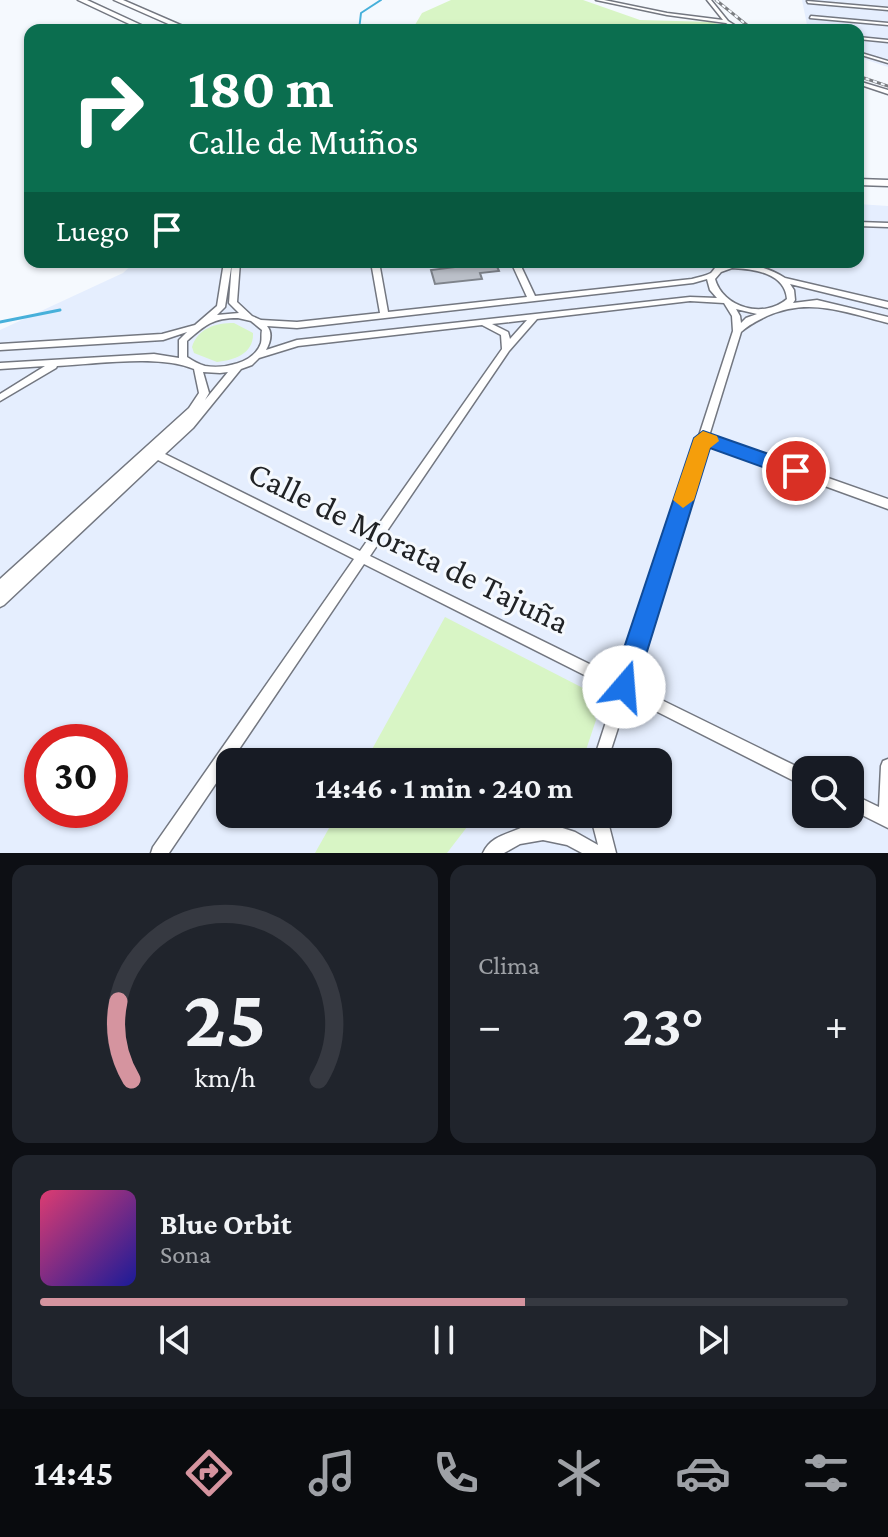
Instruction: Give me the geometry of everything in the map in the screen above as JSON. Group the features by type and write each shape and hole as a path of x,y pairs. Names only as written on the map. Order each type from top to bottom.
{"highway":[{"path":"81,0 135,24"},
{"path":"100,0 155,24"},
{"path":"117,0 174,24"},
{"path":"64,1 116,24"},
{"path":"864,173 888,174"},
{"path":"864,182 888,183"}],"street":[{"path":"598,0 727,22"},
{"path":"709,0 730,24"},
{"path":"812,24 808,1 888,9"},
{"path":"811,17 888,24"},
{"path":"864,39 888,41"},
{"path":"864,55 888,60"},
{"path":"864,84 888,92"},
{"path":"864,224 888,225"},
{"path":"864,225 888,231"},
{"path":"0,587 192,411 204,393 180,346 223,303 227,268"},
{"path":"236,268 233,303 266,330 266,342 254,357"},
{"path":"376,268 384,315"},
{"path":"518,268 532,299"},
{"path":"260,323 290,326 693,281 728,268"},
{"path":"757,268 778,278 888,305"},
{"path":"770,268 792,292 787,306"},
{"path":"604,748 737,331 736,316 711,285 714,274"},
{"path":"0,601 198,416 225,377 254,357 297,343 699,298 726,301 749,310 773,311"},
{"path":"737,331 749,320 787,306 817,303 888,320"},
{"path":"0,347 163,337 227,315 249,317"},
{"path":"159,853 506,349 535,316"},
{"path":"481,322 503,331 507,337 506,349"},
{"path":"0,367 154,357 217,370 238,366"},
{"path":"0,398 57,363"},
{"path":"0,367 12,374 13,381 0,398"},
{"path":"703,438 888,504"},
{"name":"Calle de Morata de Tajuña","path":"157,455 792,772"},
{"path":"864,808 887,820 888,766"},
{"path":"602,828 608,853"},
{"path":"491,853 507,839 533,830 554,831 577,839 596,853"}],"shaded area":[{"path":"802,0 888,0 888,67 864,59 864,24 807,24"},
{"path":"864,204 888,206 888,853 0,853 0,330 128,268 864,268"}],"green space":[{"path":"451,0 583,0 640,20 718,24 416,24 422,13"},
{"path":"234,323 253,333 250,346 242,355 217,362 194,353 192,347 203,331"},
{"path":"445,617 583,688 596,720 587,748 373,748"},
{"path":"329,828 466,828 447,853 315,853"}],"building":[{"path":"498,268 499,271 480,273 482,279 435,284 431,270"}],"waterway":[{"path":"360,24 361,13 381,0"},
{"path":"0,322 60,310"}],"railway":[{"path":"716,0 746,24"},
{"path":"864,78 888,86"}],"slow traffic":[{"path":"683,500 703,438 710,441"}],"route":[{"path":"624,687 703,438 796,471"}]}
